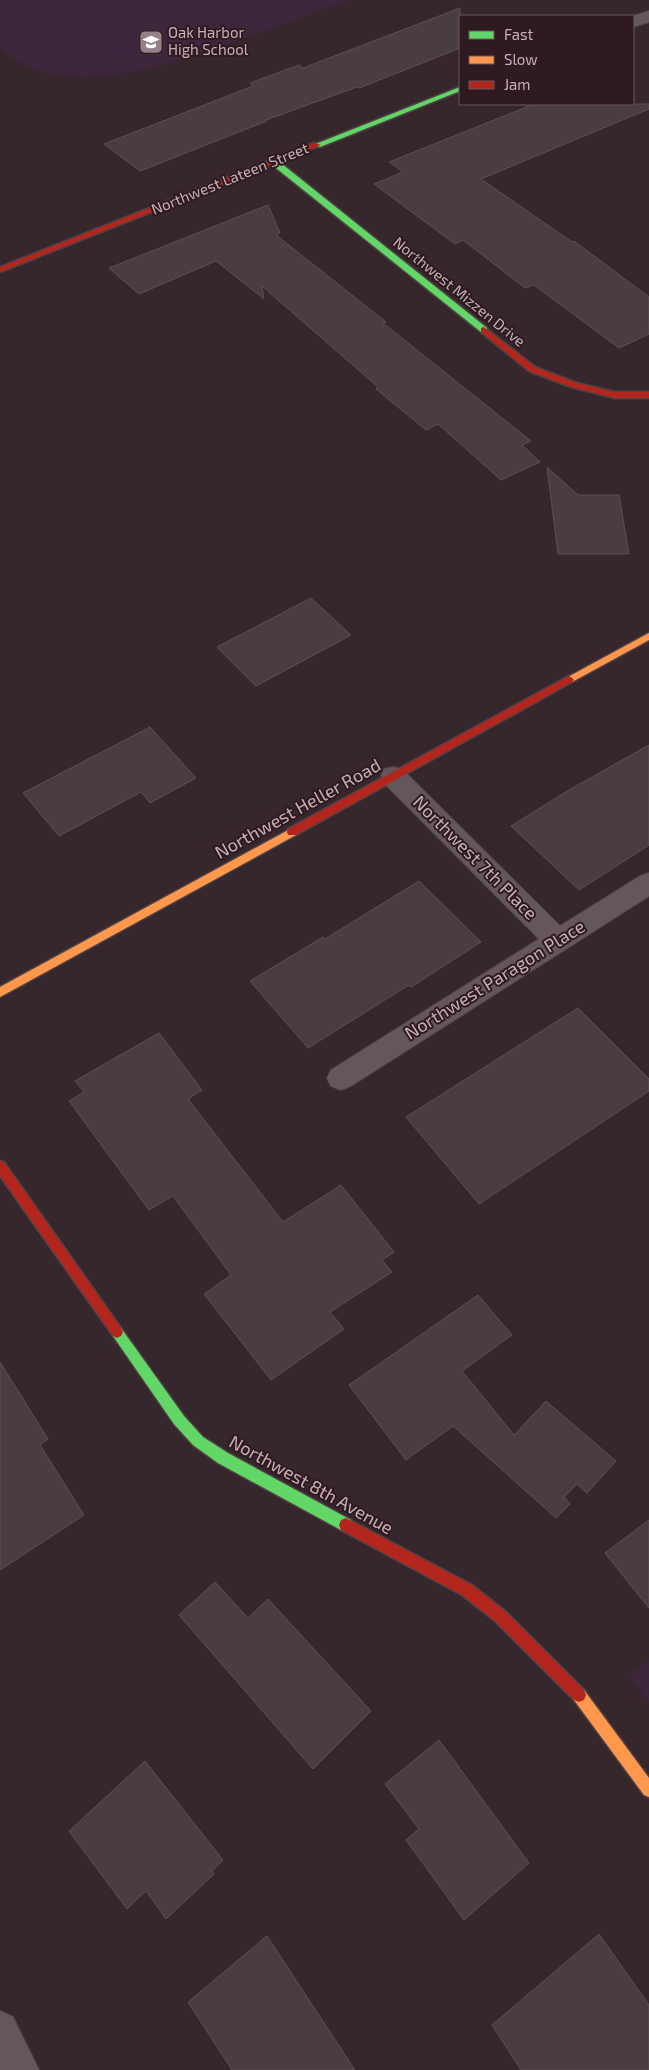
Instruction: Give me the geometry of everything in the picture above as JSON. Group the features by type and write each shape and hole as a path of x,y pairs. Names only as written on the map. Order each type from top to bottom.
{"street":[{"path":"634,22 649,16"},
{"name":"Northwest Lateen Street","path":"0,270 459,89"},
{"name":"Northwest Mizzen Drive","path":"274,162 532,369 574,386 616,395 649,395"},
{"name":"Northwest Heller Road","path":"0,992 649,636"},
{"name":"Northwest 7th Place","path":"393,776 558,940"},
{"name":"Northwest Paragon Place","path":"341,1078 649,883"},
{"name":"Northwest 8th Avenue","path":"0,1166 179,1420 198,1441 223,1458 467,1590 500,1616 578,1694 649,1790"},
{"path":"0,2030 20,2070"}],"shaded area":[{"path":"0,0 351,0 174,62 123,74 72,76 34,70 0,49"},
{"path":"649,1660 649,1702 629,1676"}],"building":[{"path":"460,8 459,48 359,88 357,87 266,120 140,171 104,144 253,86 250,83 299,65 303,68"},
{"path":"649,104 649,109 481,179 572,242 574,241 649,297 649,334 619,348 534,285 525,288 463,240 455,244 374,184 403,172 389,162 532,105"},
{"path":"268,205 280,233 276,235 531,441 522,445 540,462 501,480 438,424 426,430 376,389 378,387 262,286 264,299 216,261 139,294 109,268"},
{"path":"547,467 578,495 619,495 629,554 558,554"},
{"path":"311,598 351,635 256,686 217,647"},
{"path":"150,727 196,778 150,803 141,792 59,836 23,793"},
{"path":"649,745 649,845 579,890 511,826 569,790"},
{"path":"419,881 481,942 411,987 409,985 308,1048 250,981 323,937 325,939"},
{"path":"578,1008 649,1079 649,1091 479,1204 406,1117"},
{"path":"159,1033 202,1090 188,1099 283,1222 341,1185 394,1252 382,1260 392,1272 330,1312 344,1329 271,1380 204,1294 231,1275 173,1196 149,1210 69,1101 84,1092 75,1081"},
{"path":"478,1295 512,1335 462,1371 514,1435 546,1401 616,1461 587,1493 577,1484 564,1497 570,1504 556,1518 453,1426 406,1460 349,1385"},
{"path":"0,1362 48,1439 40,1445 84,1515 0,1570"},
{"path":"649,1520 649,1608 605,1553"},
{"path":"215,1582 248,1618 268,1599 371,1711 313,1769 179,1615"},
{"path":"439,1740 529,1863 464,1920 406,1840 419,1829 385,1784"},
{"path":"145,1761 223,1860 212,1871 214,1874 166,1919 146,1891 127,1909 69,1831"},
{"path":"599,1934 649,2005 649,2070 521,2070 492,2025"},
{"path":"267,1936 355,2070 232,2070 188,2002"}],"traffic: fast":[{"path":"317,145 459,89"},
{"path":"274,162 484,330"},
{"path":"117,1332 179,1420 198,1441 223,1458 346,1525"}],"traffic: slow":[{"path":"569,680 649,636"},
{"path":"0,992 292,832"},
{"path":"579,1695 649,1790"}],"traffic: jam":[{"path":"0,270 317,145"},
{"path":"484,330 532,369 574,385 615,395 649,395"},
{"path":"292,832 569,680"},
{"path":"0,1166 117,1332"},
{"path":"346,1525 467,1590 500,1616 579,1695"}],"place":[{"name":"Oak Harbor High School","path":"151,42"}]}
